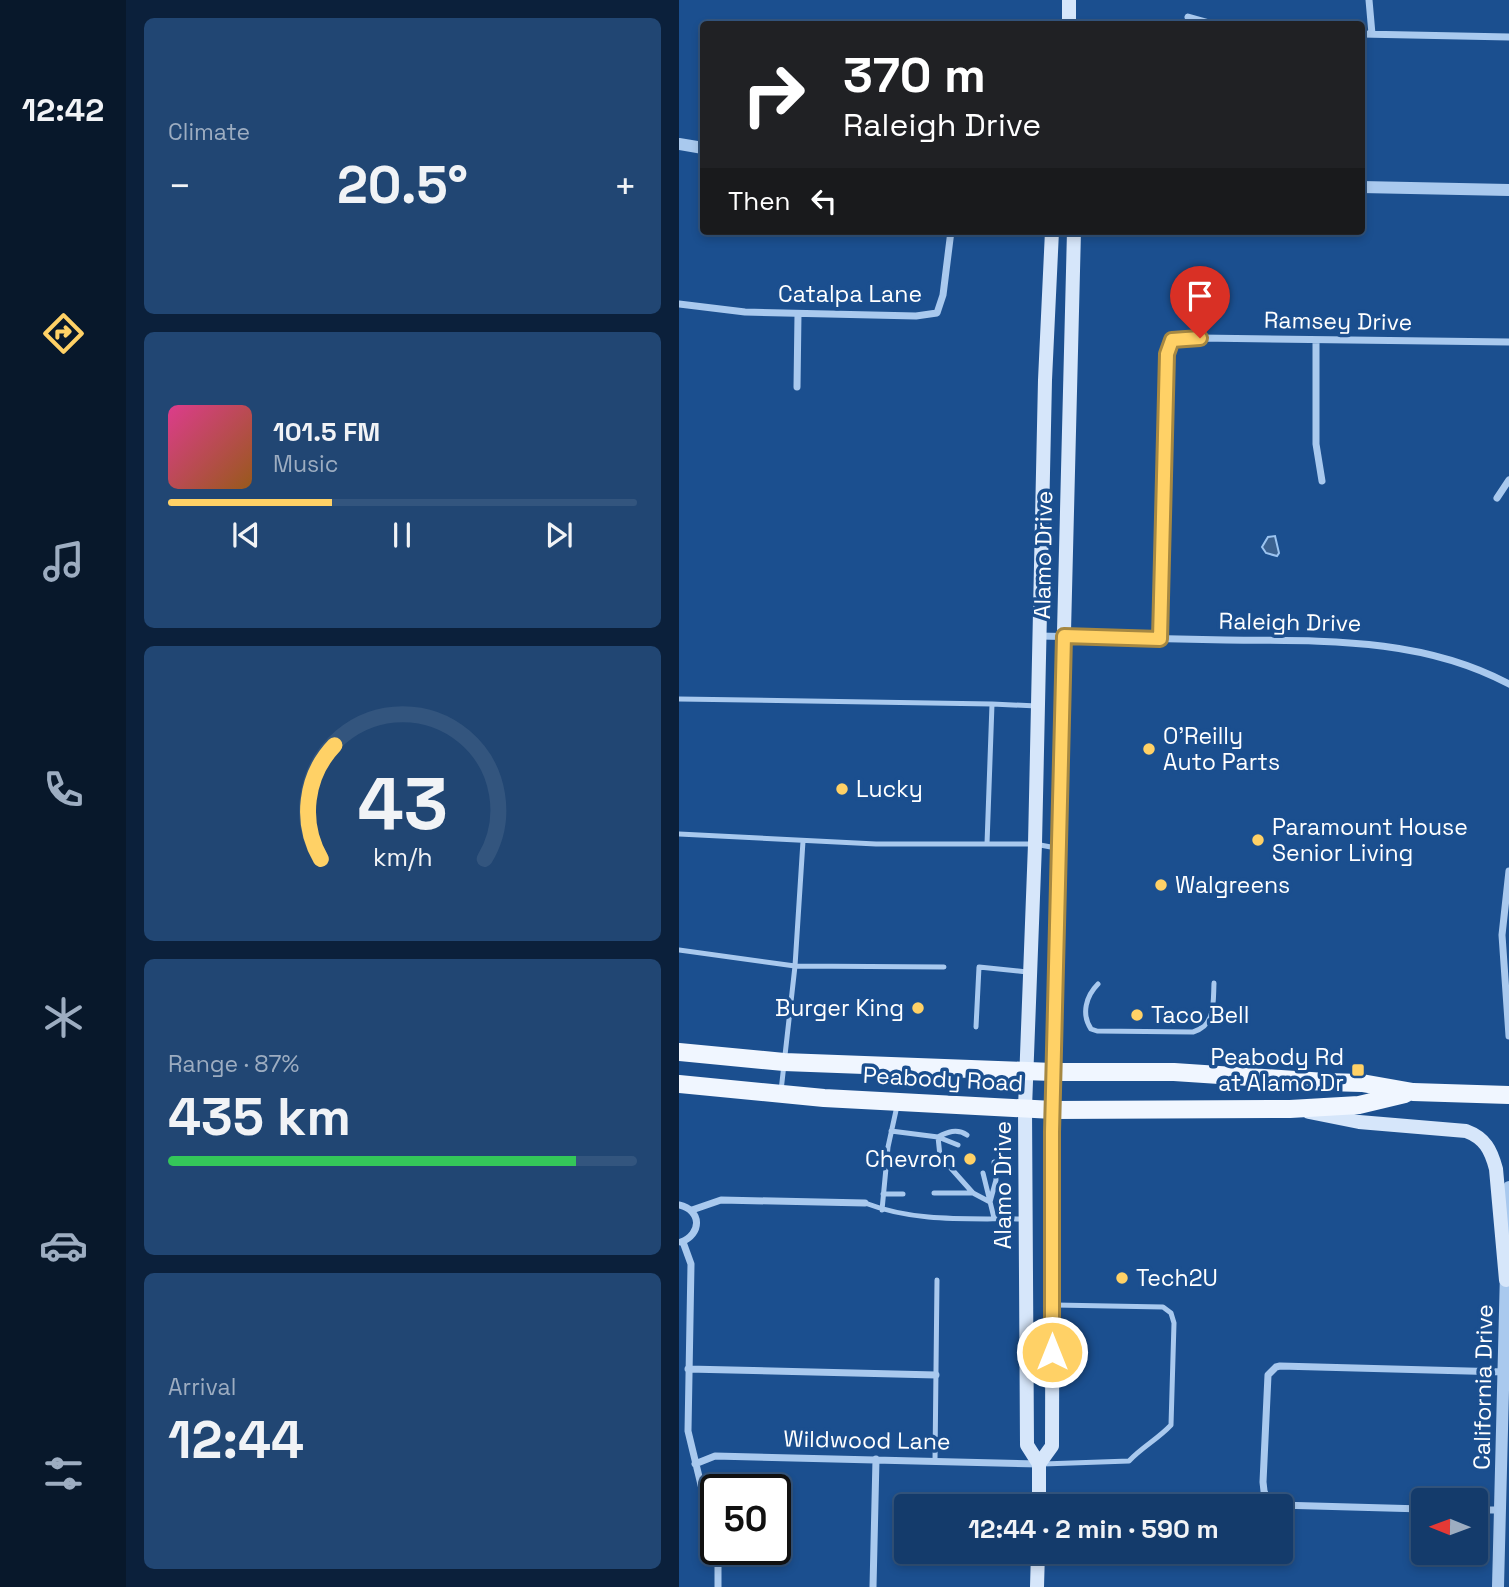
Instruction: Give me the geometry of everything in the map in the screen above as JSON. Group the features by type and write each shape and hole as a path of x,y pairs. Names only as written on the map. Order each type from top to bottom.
{"main road":[{"path":"1069,0 1069,21"},
{"name":"Alamo Drive","path":"1039,1494 1039,1464 1027,1445 1025,1108 1052,235"},
{"name":"Alamo Drive","path":"1039,1464 1052,1446 1053,1072 1074,235"},
{"name":"Peabody Road","path":"679,1052 783,1062 1053,1072 1174,1072 1362,1083 1413,1092 1509,1095"},
{"name":"Peabody Road","path":"679,1084 781,1094 1053,1110 1290,1109 1359,1105 1413,1092"},
{"path":"1290,1109 1359,1122 1466,1131 1480,1138 1492,1153 1496,1169 1506,1280"},
{"path":"1038,1564 1038,1587"}],"street":[{"path":"1369,0 1372,34"},
{"path":"1188,18 1200,21"},
{"path":"1365,34 1509,37"},
{"path":"679,144 700,148"},
{"path":"1365,187 1509,190"},
{"name":"Catalpa Lane","path":"679,304 745,312 798,314 916,316 937,313 943,295 950,235"},
{"path":"797,387 798,314"},
{"name":"Ramsey Drive","path":"1160,639 1166,368 1172,340 1509,342"},
{"path":"1316,340 1315,444 1322,481"},
{"path":"1497,498 1509,480"},
{"name":"Raleigh Drive","path":"1038,636 1343,642 1392,646 1436,655 1486,672 1509,684"},
{"path":"1509,871 1502,935 1509,1036"},
{"name":"California Drive","path":"1498,1587 1509,1187"},
{"path":"679,1205 692,1210 721,1200 865,1203"},
{"path":"692,1210 696,1229 691,1237 681,1242 691,1264 688,1430 700,1484"},
{"path":"1411,1509 1278,1504 1268,1501 1263,1482 1268,1375 1280,1366 1505,1372"},
{"path":"688,1370 936,1374"},
{"name":"Wildwood Lane","path":"695,1464 715,1457 1039,1464"},
{"path":"873,1587 876,1460"},
{"path":"1488,1510 1500,1510"},
{"path":"717,1587 718,1565"}],"lane":[{"path":"679,699 1037,706"},
{"path":"987,844 992,705"},
{"path":"679,834 876,844 1035,844 1060,848"},
{"path":"781,1094 795,966 803,841"},
{"path":"679,950 795,966 944,967"},
{"path":"976,1027 979,967 1030,972"},
{"path":"1098,984 1088,995 1087,1022 1091,1029 1193,1032 1208,1023 1214,983"},
{"path":"882,1210 891,1131 898,1101"},
{"path":"891,1131 937,1138 958,1145"},
{"path":"937,1138 956,1131 967,1135"},
{"path":"937,1138 940,1156 973,1194 990,1202"},
{"path":"990,1202 996,1180 993,1162"},
{"path":"983,1173 994,1219"},
{"path":"883,1194 903,1194"},
{"path":"934,1194 973,1194"},
{"path":"865,1203 882,1210 932,1219 1024,1219"},
{"path":"935,1460 937,1279"},
{"path":"1039,1464 1129,1461 1142,1446 1164,1433 1171,1425 1174,1323 1171,1313 1163,1307 1052,1305"}],"water":[{"path":"1275,536 1279,553 1277,556 1266,553 1262,547 1268,537"}],"place":[{"name":"O'Reilly Auto Parts","path":"1149,749"},
{"name":"Lucky","path":"842,789"},
{"name":"Paramount House Senior Living","path":"1258,840"},
{"name":"Walgreens","path":"1161,885"},
{"name":"Burger King","path":"918,1008"},
{"name":"Taco Bell","path":"1137,1015"},
{"name":"Peabody Rd at Alamo Dr","path":"1358,1070"},
{"name":"Chevron","path":"970,1159"},
{"name":"Tech2U","path":"1122,1278"}],"route":[{"path":"1052,1352 1053,1072 1056,1041 1064,636 1160,639 1167,354 1172,340 1200,338"}]}
